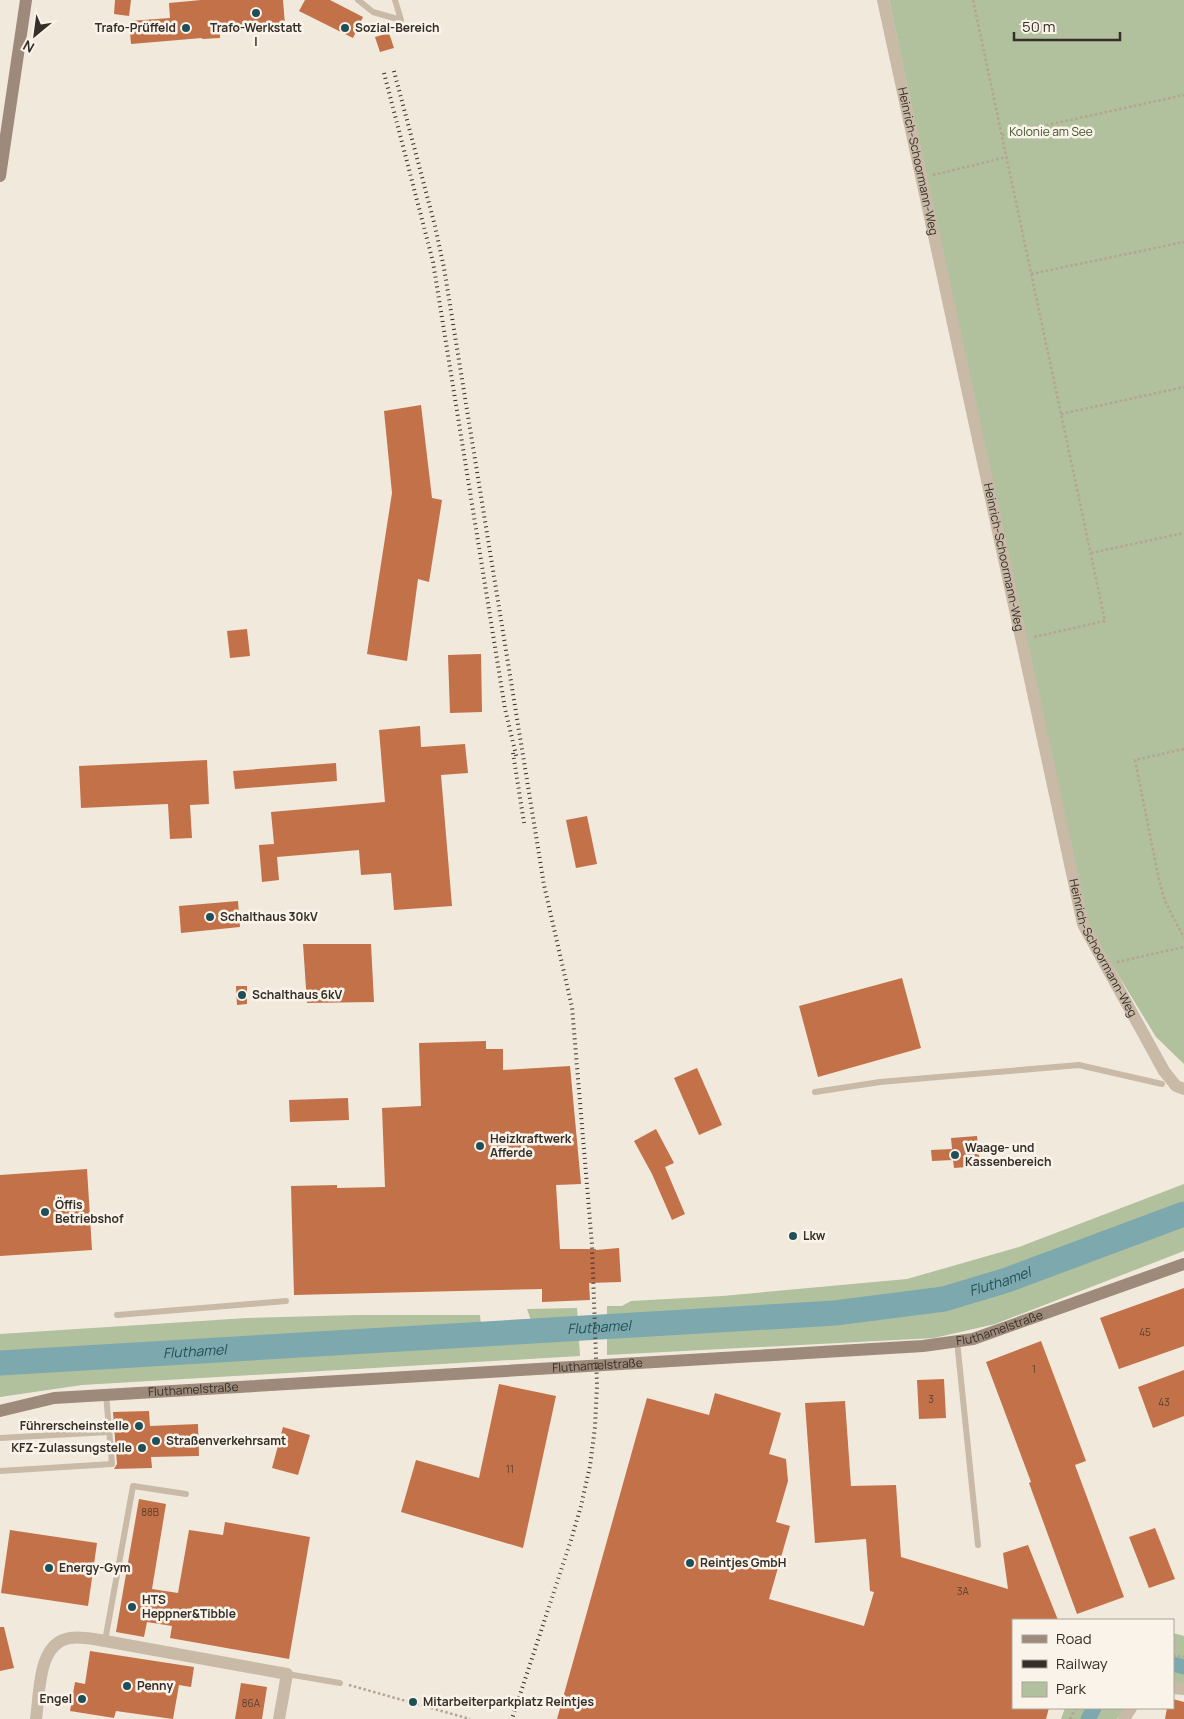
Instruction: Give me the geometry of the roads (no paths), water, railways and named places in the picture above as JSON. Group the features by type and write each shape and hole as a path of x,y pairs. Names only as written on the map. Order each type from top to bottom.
{"main road":[{"path":"0,176 26,0"},
{"name":"Fluthamelstraße","path":"0,1411 54,1398 106,1394 923,1346 973,1339 1184,1264"}],"street":[{"name":"Heinrich-Schoormann-Weg","path":"883,0 1083,924 1164,1071 1176,1086 1184,1089"},
{"path":"37,1719 42,1672 48,1654 58,1642 68,1638 79,1637 105,1640 287,1674 280,1719"}],"lane":[{"path":"358,0 373,12 401,20 395,0"},
{"path":"815,1092 880,1082 1079,1065 1162,1084"},
{"path":"117,1315 286,1301"},
{"path":"957,1341 978,1545"},
{"path":"0,1471 112,1464 106,1394"},
{"path":"0,1438 109,1432"},
{"path":"105,1640 133,1486 186,1494"},
{"path":"287,1674 340,1683"}],"waterway":[{"name":"Fluthamel","path":"0,1363 835,1313 944,1299 1007,1280 1184,1214"},
{"path":"1174,1664 1184,1667"},
{"path":"1088,1719 1093,1709"}],"railway":[{"path":"394,71 435,226 444,268 544,885 572,1007 592,1245 597,1385 595,1427 590,1466 571,1540 512,1719"},
{"path":"384,73 433,262 505,709 517,759"},
{"path":"513,753 524,823"}],"place":[{"name":"Trafo-Werkstatt I","path":"256,13"},
{"name":"Trafo-Prüffeld","path":"186,28"},
{"name":"Sozial-Bereich","path":"345,28"},
{"name":"Schalthaus 30kV","path":"210,917"},
{"name":"Schalthaus 6kV","path":"242,995"},
{"name":"Heizkraftwerk Afferde","path":"480,1146"},
{"name":"Waage- und Kassenbereich","path":"955,1155"},
{"name":"Öffis Betriebshof","path":"45,1212"},
{"name":"Lkw","path":"793,1236"},
{"name":"Führerscheinstelle","path":"139,1426"},
{"name":"Straßenverkehrsamt","path":"156,1441"},
{"name":"KFZ-Zulassungstelle","path":"142,1448"},
{"name":"Reintjes GmbH","path":"690,1563"},
{"name":"Energy-Gym","path":"49,1568"},
{"name":"HTS Heppner&Tibble","path":"132,1607"},
{"name":"Penny","path":"127,1686"},
{"name":"Engel","path":"82,1699"},
{"name":"Mitarbeiterparkplatz Reintjes","path":"413,1702"}],"park label":[{"name":"Kolonie am See","path":"1051,132"}]}
